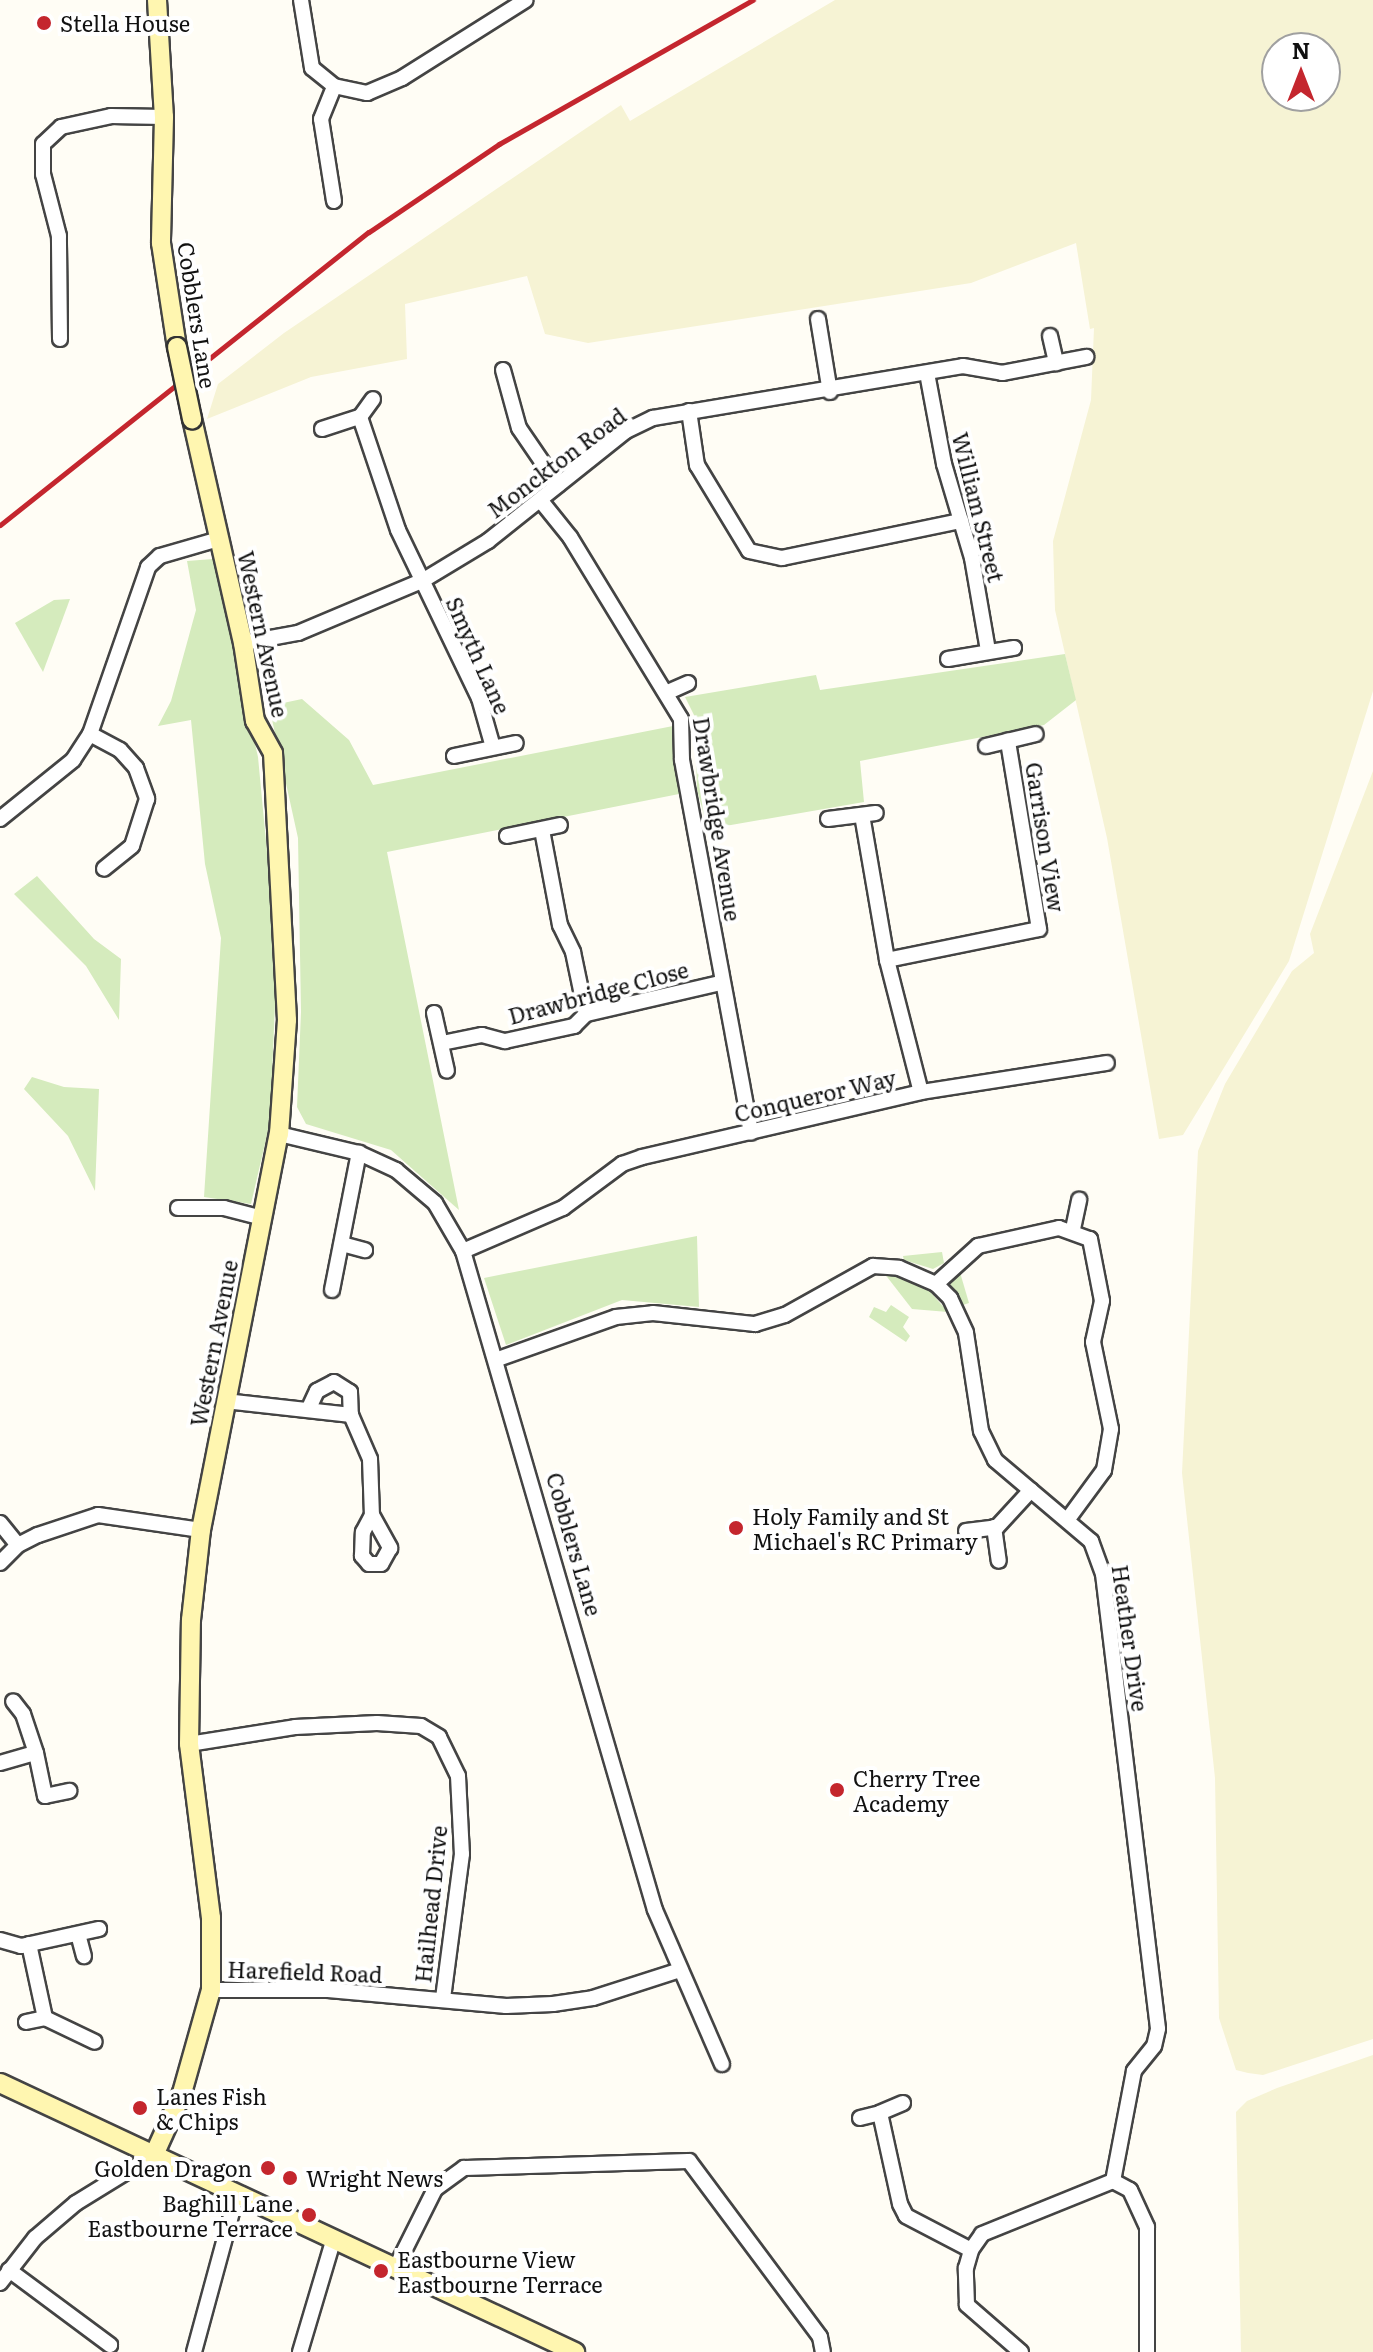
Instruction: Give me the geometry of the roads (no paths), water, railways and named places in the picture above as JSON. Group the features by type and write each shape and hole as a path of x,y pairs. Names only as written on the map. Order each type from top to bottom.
{"street":[{"name":"Cobblers Lane","path":"157,0 164,117 161,243 177,347 219,539"},
{"path":"301,0 307,55 312,68 334,86 350,92 383,89 526,0"},
{"path":"334,86 321,119 334,201"},
{"path":"60,339 59,236 43,174 43,144 61,127 111,116 164,117"},
{"path":"818,319 830,392"},
{"path":"1050,336 1056,363"},
{"name":"Monckton Road","path":"243,643 298,633 422,581 541,501 626,431 653,418 830,392 963,366 1002,373 1086,357"},
{"path":"503,370 519,428 558,485"},
{"name":"William Street","path":"927,373 988,651"},
{"path":"322,429 360,417 373,399"},
{"path":"689,411 697,465 749,551 782,558 961,521"},
{"name":"Smyth Lane","path":"360,417 398,530 479,698 493,747"},
{"name":"Drawbridge Avenue","path":"541,501 668,692 681,719 682,760 720,983 751,1133"},
{"path":"0,819 73,760 90,734 148,567 160,556 219,539"},
{"name":"Western Avenue","path":"154,2155 182,2093 211,1990 212,1931 189,1744 191,1620 201,1530 279,1134 287,1020 283,876 273,753 255,721 243,643 219,539"},
{"path":"948,659 1014,648"},
{"path":"668,692 688,683"},
{"path":"90,734 120,750 136,768 147,799 132,846 104,869"},
{"name":"Garrison View","path":"986,746 1036,734"},
{"name":"Garrison View","path":"887,960 1039,929 1008,741"},
{"name":"Smyth Lane","path":"454,756 516,743"},
{"name":"Conqueror Way","path":"463,1251 563,1208 622,1164 921,1092 887,960 869,814 828,819"},
{"path":"507,836 560,825"},
{"path":"542,830 560,925 573,952 586,1014"},
{"name":"Drawbridge Close","path":"442,1043 482,1035 505,1041 574,1026 586,1014 720,983"},
{"path":"434,1013 447,1071"},
{"path":"921,1092 1107,1063"},
{"name":"Cobblers Lane","path":"279,1134 359,1153 415,1183 435,1203 463,1251 498,1359 655,1910 722,2064"},
{"path":"332,1290 359,1153"},
{"path":"1073,1229 1079,1200"},
{"path":"178,1208 224,1208 263,1218"},
{"path":"498,1359 616,1317 653,1313 755,1324 785,1315 873,1266 899,1268 936,1284 971,1249 1059,1228 1073,1229 1090,1239 1095,1251 1102,1301 1093,1342 1111,1429 1104,1470 1068,1519"},
{"path":"342,1244 365,1250"},
{"name":"Heather Drive","path":"936,1284 964,1325 981,1431 995,1460 1091,1541 1103,1574 1158,2029 1154,2046 1131,2081 1113,2181"},
{"path":"309,1408 317,1391 334,1382 350,1392 351,1415 370,1459 372,1515"},
{"path":"225,1401 351,1415"},
{"path":"966,1531 994,1527 1031,1490"},
{"path":"0,1563 18,1545 71,1521 98,1515 201,1530"},
{"path":"0,1523 18,1545"},
{"path":"994,1527 999,1561"},
{"path":"13,1701 36,1753 45,1796 69,1791"},
{"name":"Hailhead Drive","path":"189,1744 295,1727 377,1723 421,1726 439,1737 458,1776 462,1854 443,1999"},
{"path":"0,1763 36,1753"},
{"path":"0,1940 29,1944 99,1929"},
{"path":"78,1934 84,1956"},
{"path":"29,1944 45,2018"},
{"name":"Harefield Road","path":"211,1990 328,1990 553,2004 593,1998 680,1970"},
{"path":"26,2022 45,2018 95,2042"},
{"path":"0,2083 397,2265 575,2352"},
{"path":"860,2118 903,2103"},
{"path":"880,2113 906,2216 971,2250"},
{"path":"110,2345 4,2277 35,2238 76,2203 154,2155"},
{"path":"397,2265 435,2189 464,2168 689,2161 820,2337 823,2352"},
{"path":"1021,2352 967,2305 971,2250 982,2234 1113,2181 1130,2190 1147,2227 1147,2352"},
{"path":"194,2352 237,2194"},
{"path":"300,2352 334,2238"}],"railway":[{"path":"0,525 369,232 499,144 753,0"}],"place":[{"name":"Stella House","path":"44,23"},
{"name":"Holy Family and St Michael's RC Primary","path":"736,1528"},
{"name":"Cherry Tree Academy","path":"837,1790"},
{"name":"Lanes Fish & Chips","path":"140,2108"},
{"name":"Golden Dragon","path":"268,2168"},
{"name":"Wright News","path":"290,2178"},
{"name":"Baghill Lane Eastbourne Terrace","path":"309,2215"},
{"name":"Eastbourne View Eastbourne Terrace","path":"381,2271"}]}
